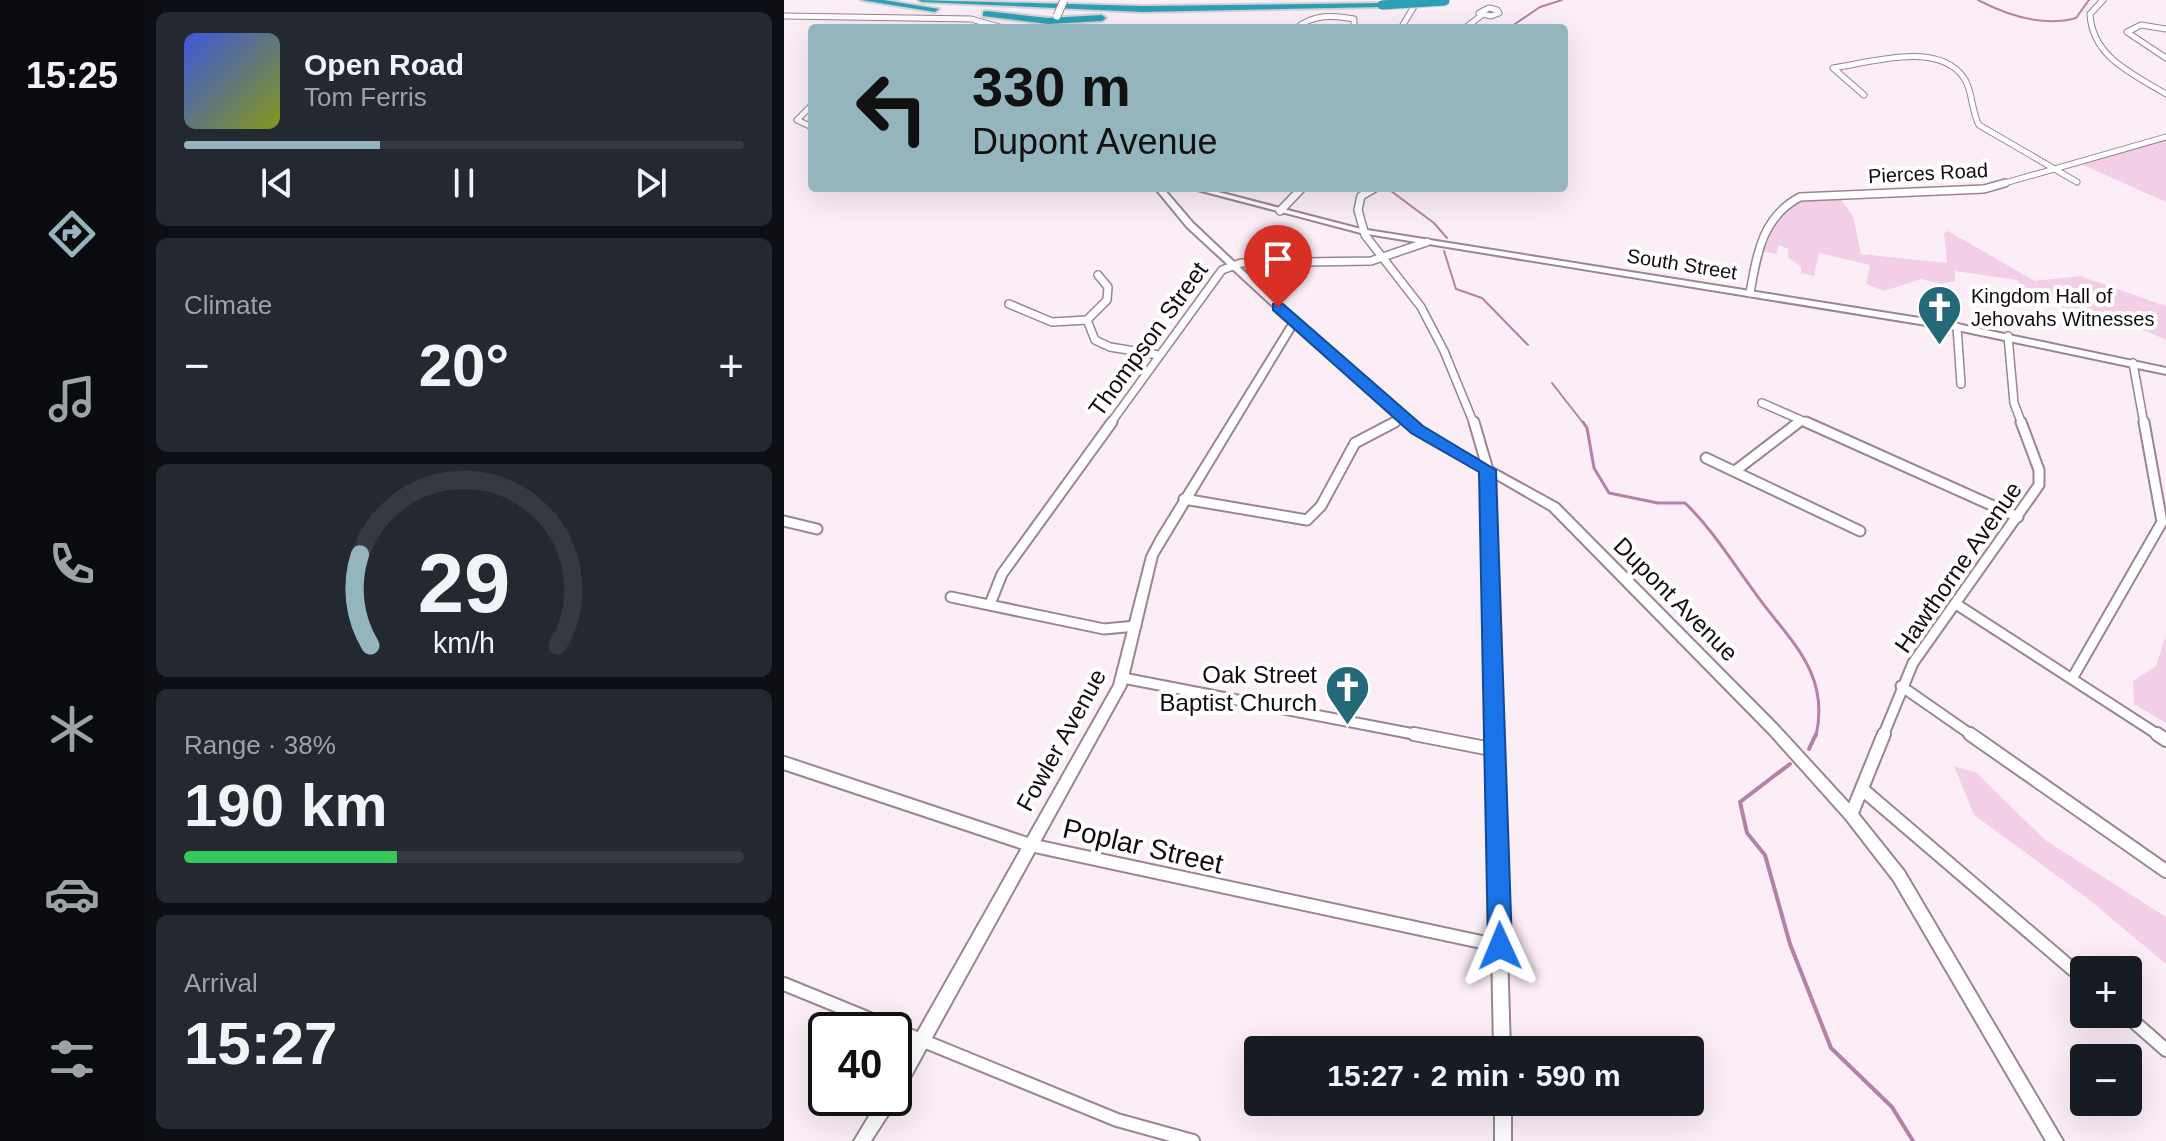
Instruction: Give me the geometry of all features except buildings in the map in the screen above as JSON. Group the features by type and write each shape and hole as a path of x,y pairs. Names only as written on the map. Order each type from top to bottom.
{"highway":[{"path":"865,0 1055,22 1455,0"},
{"path":"922,0 1084,8 1297,8"},
{"path":"1089,0 1290,0"}],"main road":[{"path":"1055,22 1064,0"}],"street":[{"path":"1403,24 1418,0"},
{"path":"2103,0 2090,14 2090,32 2096,42 2111,58 2166,94"},
{"path":"1470,24 1482,15"},
{"path":"784,16 971,19 989,24"},
{"path":"1302,24 1307,20 1331,17 1354,19 1354,24"},
{"path":"2166,29 2141,25 2127,32 2166,58"},
{"path":"1864,95 1833,68 1914,57 1941,60 1964,78 1979,125 2077,182"},
{"path":"808,109 797,120 808,125"},
{"name":"Pierces Road","path":"1750,293 1768,224 1782,206 1800,197 1827,193 1971,191 2166,137"},
{"name":"Dupont Avenue","path":"1162,192 1190,225 1403,418 1438,444 1554,507 1774,730 1851,815 1899,876 2055,1141"},
{"name":"South Street","path":"1210,192 1361,231 1957,327 2166,371"},
{"path":"1280,211 1298,192"},
{"path":"1368,192 1358,202 1361,231 1429,322 1479,437 1488,470 1502,1036"},
{"name":"Thompson Street","path":"990,604 990,597 1002,574 1215,276 1234,265 1384,258 1427,242"},
{"path":"1009,304 1052,322 1087,320 1107,300 1108,287 1098,275"},
{"path":"1087,320 1091,335 1100,344 1159,355"},
{"name":"Fowler Avenue","path":"912,1058 1123,678 1152,556 1294,322"},
{"path":"1957,327 1961,384"},
{"name":"Hawthorne Avenue","path":"1851,815 1901,686 1922,647 2018,517 2041,479 2014,403 2008,336"},
{"path":"2073,677 2154,540 2163,517 2133,363"},
{"path":"1762,403 2018,517"},
{"path":"1184,499 1307,520 1321,506 1355,443 1403,418"},
{"path":"1735,471 1801,421"},
{"path":"1706,458 1860,531"},
{"path":"784,521 817,529"},
{"path":"2154,540 2166,546"},
{"path":"951,597 1104,629 1136,626"},
{"path":"1956,604 2166,740"},
{"path":"1123,678 1496,750"},
{"path":"1901,686 2166,871"},
{"name":"Poplar Street","path":"784,763 1030,845 1500,946"},
{"path":"1862,789 2070,967"},
{"path":"784,984 1117,1120 1193,1141"},
{"path":"2141,1028 2166,1050"},
{"path":"862,1141 878,1116"},
{"path":"1503,1116 1503,1141"}],"shaded area":[{"path":"2166,140 2166,202 2081,164"},
{"path":"1837,195 1853,216 1861,254 1947,263 1944,233 1948,231 2035,281 2080,276 2166,306 2166,340 2128,323 2126,315 2104,311 2104,319 2063,309 2059,299 2026,293 2017,280 1955,271 1955,281 1940,284 1921,279 1884,291 1866,284 1870,265 1819,253 1814,276 1801,273 1801,267 1788,257 1788,249 1779,245 1776,254 1764,251 1773,229 1793,203"},
{"path":"2166,635 2166,723 2134,704 2133,681 2156,666"},
{"path":"1954,766 1977,773 2045,840 2166,917 2166,964 2087,898 1974,815"}],"waterway":[{"path":"1515,24 1540,7 1562,0"},
{"path":"1978,0 2013,15 2051,21 2076,18 2089,0"},
{"path":"1392,192 1434,223 1447,238"},
{"path":"1444,251 1456,289 1482,298 1528,345"},
{"path":"1552,383 1584,424"},
{"path":"1583,422 1587,428 1594,468 1609,493 1658,503 1685,503 1713,534 1791,640 1811,673 1819,713 1816,736"},
{"path":"1809,749 1816,734"},
{"path":"1790,764 1740,802 1747,833 1765,855 1790,944 1831,1048 1892,1107 1913,1141"}],"place":[{"name":"Kingdom Hall of Jehovahs Witnesses","path":"1940,346"},
{"name":"Oak Street Baptist Church","path":"1348,727"}],"route":[{"path":"1278,307 1417,430 1488,470 1500,946"}]}
